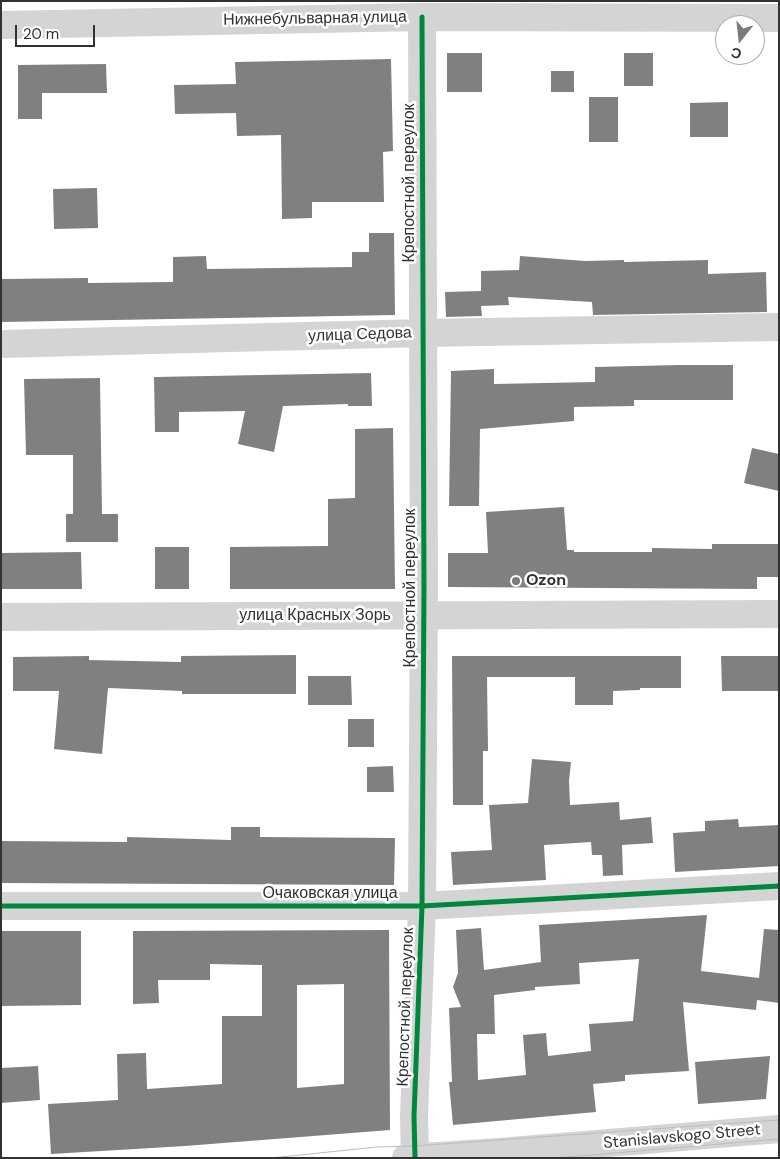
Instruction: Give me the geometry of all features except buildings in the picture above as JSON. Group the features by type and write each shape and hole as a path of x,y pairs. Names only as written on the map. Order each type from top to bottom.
{"street":[{"name":"Нижнебульварная улица","path":"1,25 422,17 779,18"},
{"name":"Крепостной переулок","path":"412,1158 422,906 424,616 422,17"},
{"name":"улица Седова","path":"1,344 423,333 779,327"},
{"name":"улица Красных Зорь","path":"1,617 779,614"},
{"name":"Очаковская улица","path":"1,906 422,906 779,886"},
{"name":"Stanislavskogo Street","path":"412,1158 779,1129"}],"tram line":[{"path":"271,1158 377,1147 779,1120"},
{"path":"556,1158 779,1139"}],"cycle path":[{"path":"415,1158 414,1116 422,906 424,588 422,17"},
{"path":"1,906 422,906 779,886"}],"place":[{"name":"Ozon","path":"516,581"}]}
